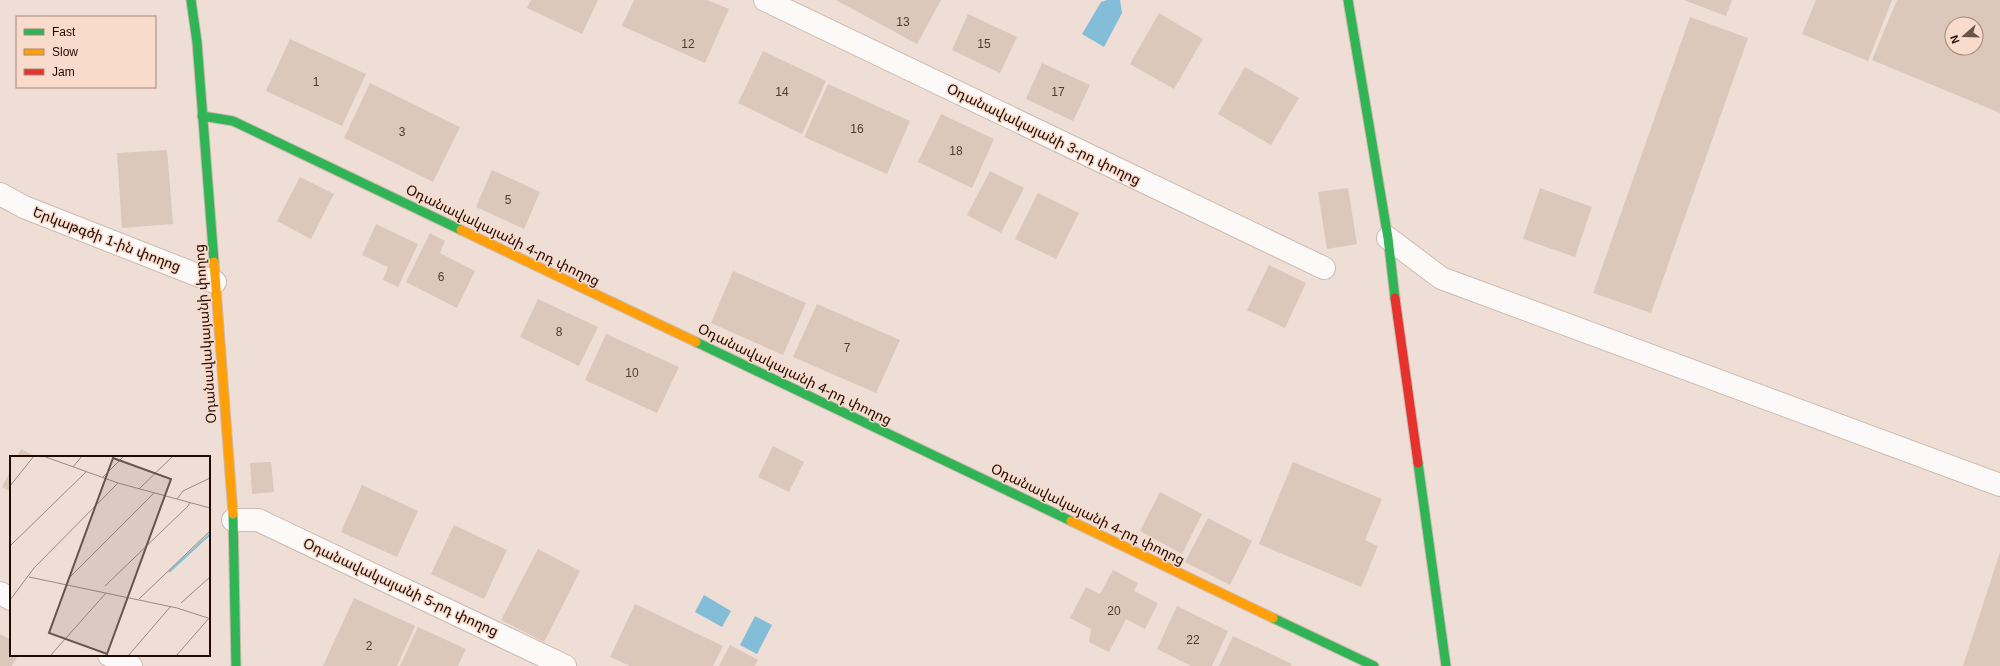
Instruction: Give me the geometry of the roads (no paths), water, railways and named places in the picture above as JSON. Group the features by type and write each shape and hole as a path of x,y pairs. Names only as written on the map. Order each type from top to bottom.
{"street":[{"name":"Օդանավակայանի փողոց","path":"191,0 197,42 233,520 236,666"},
{"name":"Օդանավակայանի 3-րդ փողոց","path":"765,0 1324,268"},
{"path":"1348,0 1388,238 1392,283 1446,666"},
{"name":"Օդանավակայանի 4-րդ փողոց","path":"202,116 233,121 1374,666"},
{"name":"Երկաթգծի 1-ին փողոց","path":"0,194 24,206 215,282"},
{"path":"1388,238 1441,278 2000,484"},
{"name":"Օդանավակայանի 5-րդ փողոց","path":"233,520 258,520 565,666"},
{"path":"0,593 10,598"},
{"path":"111,656 131,666"}],"water":[{"path":"1107,0 1120,0 1122,13 1104,47 1082,34 1101,2"},
{"path":"704,595 731,611 722,627 695,612"},
{"path":"755,616 772,625 757,654 740,645"}]}
